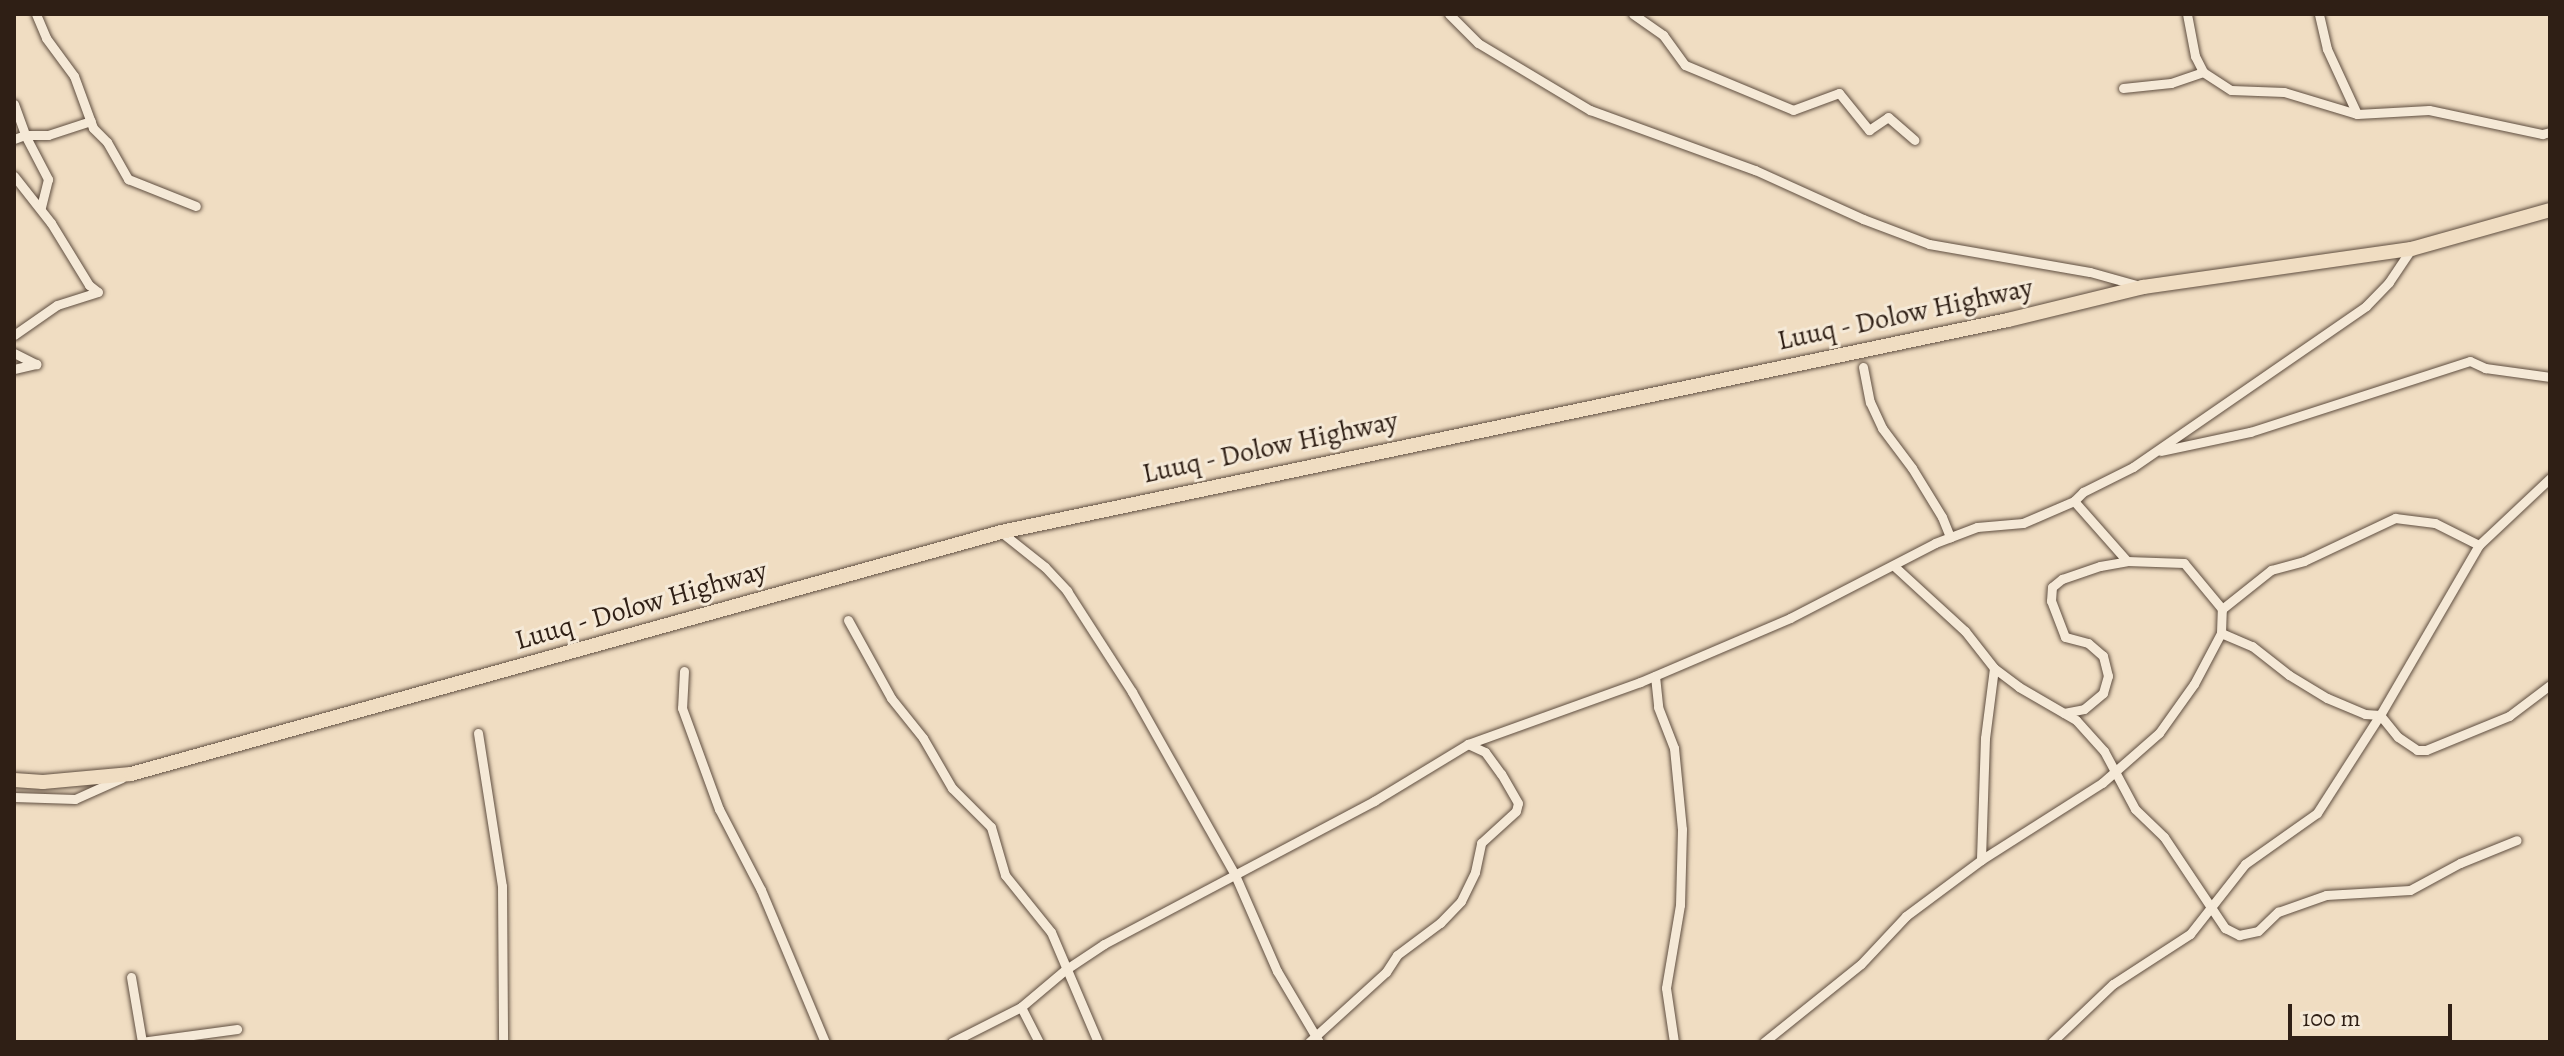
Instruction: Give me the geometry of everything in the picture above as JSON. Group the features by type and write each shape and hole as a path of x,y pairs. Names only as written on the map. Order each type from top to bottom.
{"main road":[{"name":"Luuq - Dolow Highway","path":"14,780 43,782 131,774 1001,532 2008,320 2143,287 2411,249 2550,210"}],"street":[{"path":"36,14 46,38 74,76 91,121 128,179 196,206"},
{"path":"1449,14 1478,43 1590,110 1755,170 1863,219 1929,244 2090,272 2143,287"},
{"path":"1633,14 1663,35 1685,65 1793,110 1839,93 1869,130 1888,117 1914,140"},
{"path":"2187,14 2195,56 2203,72 2231,90 2284,92 2357,114 2429,110 2542,134 2550,132"},
{"path":"2319,14 2327,49 2357,114"},
{"path":"2123,88 2171,83 2203,72"},
{"path":"14,104 25,135 48,179 41,208"},
{"path":"14,139 25,135 48,135 91,121"},
{"path":"14,176 41,208 89,285 98,292 57,305 14,335"},
{"path":"952,1042 1021,1007 1065,970 1104,944 1374,801 1468,744 1540,721 1655,676 1790,618 1950,537 1977,527 2023,523 2074,501 2083,492 2153,453 2366,306 2389,282 2411,249"},
{"path":"14,353 36,364 14,369"},
{"path":"2153,453 2250,432 2470,361 2485,368 2550,377"},
{"path":"1863,367 1870,402 1882,428 1919,480 1942,517 1950,537"},
{"path":"2052,1042 2113,984 2190,934 2245,864 2317,813 2380,715 2479,545 2550,478"},
{"path":"2074,501 2127,561"},
{"path":"2222,609 2271,570 2304,561 2395,518 2435,523 2479,545"},
{"path":"1001,532 1045,567 1067,591 1132,692 1235,875 1277,971 1315,1040 1386,972 1397,955 1440,923 1461,901 1475,872 1481,843 1516,811 1518,803 1501,774 1485,752 1468,744"},
{"path":"1764,1042 1861,964 1906,916 1981,860 2116,770 2159,733 2194,684 2221,633 2222,609 2184,563 2127,561 2074,575 2052,587 2051,601 2065,637 2088,643 2103,656 2108,676 2103,693 2094,701 2084,709 2064,713"},
{"path":"1894,566 1965,631 1994,668 2076,720 2116,770 2135,809 2164,837 2225,928 2239,935 2258,931 2278,912 2326,895 2410,890 2460,863 2517,840"},
{"path":"848,620 891,698 923,738 952,788 991,827 1005,875 1051,932 1098,1042"},
{"path":"2221,633 2252,646 2289,675 2327,698 2365,714 2380,715 2398,737 2417,750 2426,750 2509,716 2550,685"},
{"path":"1981,860 1985,738 1994,668"},
{"path":"684,671 682,708 719,809 761,890 825,1042"},
{"path":"1655,676 1658,707 1674,748 1682,829 1679,914 1666,988 1674,1042"},
{"path":"478,733 502,886 503,1042"},
{"path":"14,797 75,799 131,774"},
{"path":"131,977 142,1042 237,1029"},
{"path":"1021,1007 1039,1042"}]}
